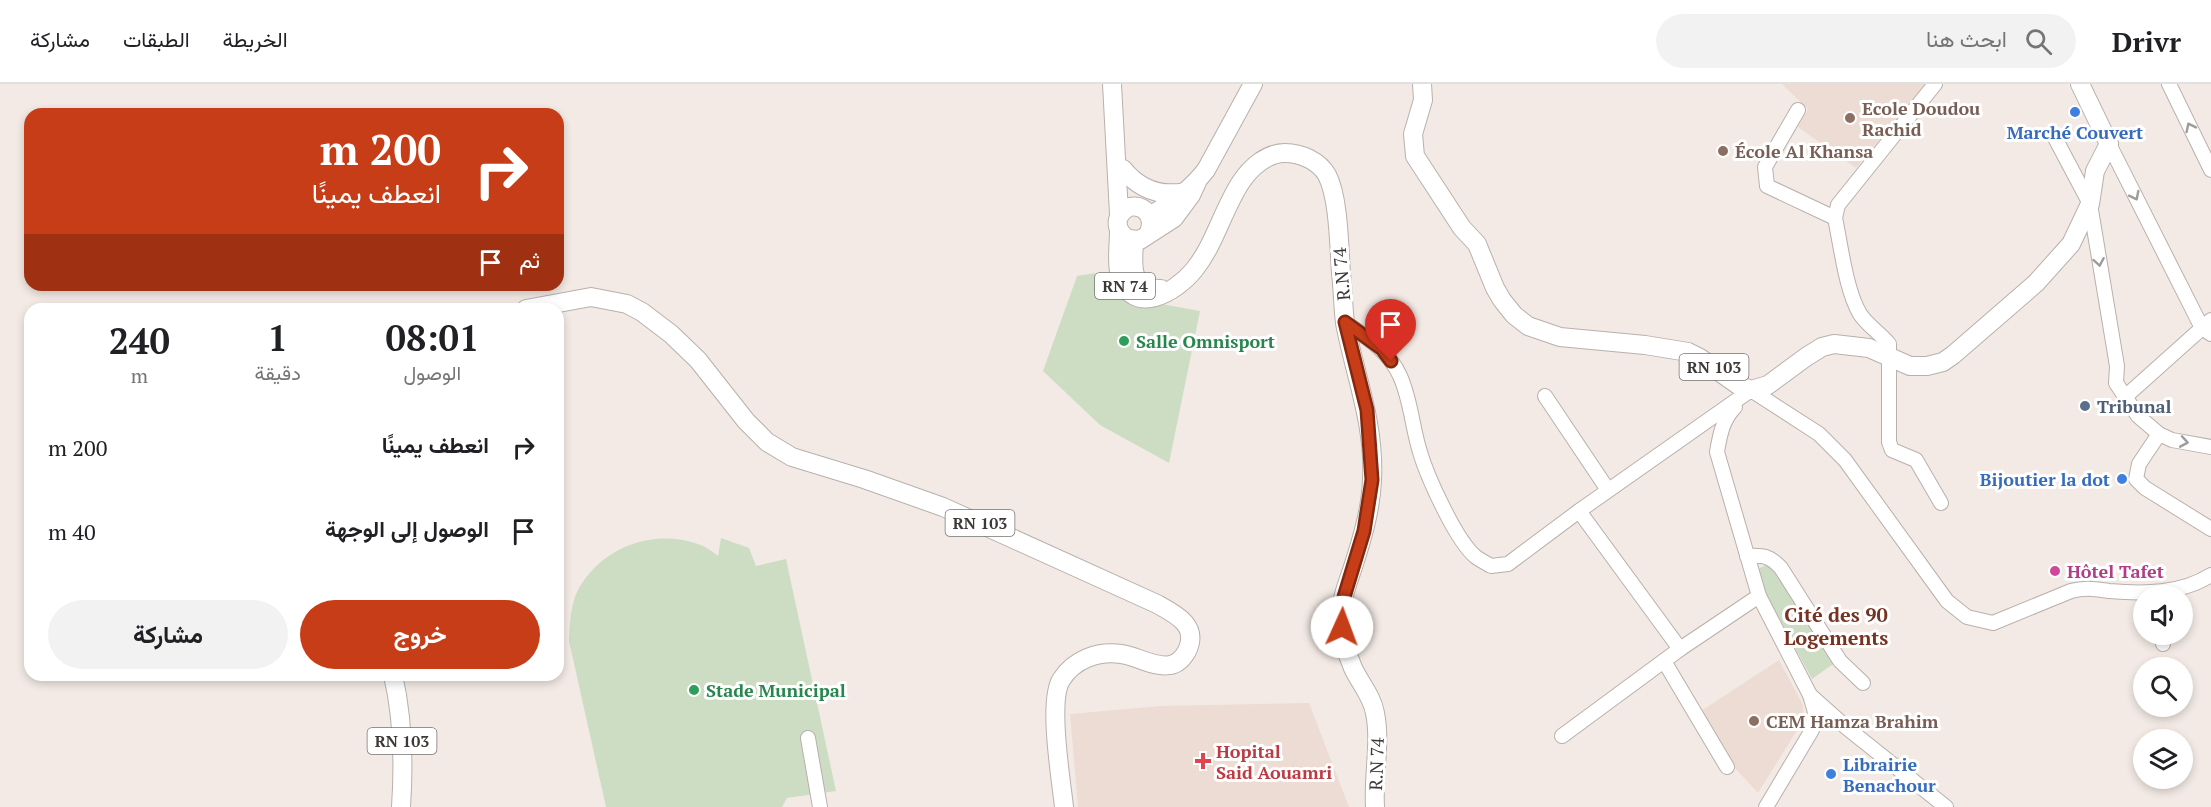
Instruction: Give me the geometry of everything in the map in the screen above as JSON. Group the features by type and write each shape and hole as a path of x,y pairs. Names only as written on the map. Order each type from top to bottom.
{"main road":[{"name":"R.N 74","path":"1112,84 1120,161 1135,223 1119,269 1123,284 1128,291 1136,295 1158,298 1185,279 1199,262 1241,182 1265,158 1282,153 1300,154 1316,163 1326,174 1334,196 1345,322 1367,410 1372,480 1364,531 1341,614 1344,640 1353,668 1375,711 1377,732 1375,807"},
{"path":"1135,223 1168,205 1191,187 1206,170 1253,84"},
{"name":"RN 103","path":"1422,84 1423,100 1413,134 1414,156 1462,228 1478,244 1495,288 1514,315 1528,326 1560,337 1645,345 1688,352 1700,357 1738,385 1751,390 1768,385 1822,347 1834,344 1869,348 1910,366 1927,366 1943,362 2037,283 2072,244 2090,204 2094,171 2109,144"},
{"path":"2079,84 2109,144"},
{"path":"1120,161 1129,177 1145,189 1165,194 1191,187"},
{"name":"RN 103","path":"558,303 591,297 627,304 642,312 671,334 698,360 746,421 767,442 792,457 864,478 943,507 1157,604 1180,618 1189,628 1192,636 1185,655 1177,663 1169,666 1120,654 1099,654 1073,665 1060,681 1055,706 1064,807"},
{"name":"RN 103","path":"394,681 402,736 401,807"}],"street":[{"path":"1935,84 1838,205 1835,218 1853,302 1862,317 1889,344 1889,442 1892,450 1916,460 1941,503"},
{"path":"2169,84 2211,170"},
{"path":"1798,110 1765,167 1767,186 1835,218"},
{"path":"2054,136 2090,204 2117,366 2116,383 2138,416 2159,434 2172,440 2211,447"},
{"path":"2109,144 2208,328 2125,397"},
{"path":"1345,322 1382,349 1400,375 1409,400 1419,450 1430,481 1461,538 1474,556 1491,566 1508,564 1579,510 1751,390"},
{"path":"1751,390 1727,414 1720,432 1717,452 1759,596 1810,695 1815,712 1812,730 1766,807"},
{"path":"1751,390 1819,434 1845,460 1947,601 1967,617 1993,623 2071,591 2084,588 2133,593"},
{"path":"1545,396 1608,490"},
{"path":"2159,434 2139,464 2136,478 2145,488 2211,529"},
{"path":"1579,510 1680,649"},
{"path":"1747,556 1765,555 1772,558 1781,568 1840,661 1863,683"},
{"path":"2191,585 2211,575"},
{"path":"1562,736 1680,649 1759,596"},
{"path":"1664,661 1726,767"},
{"path":"1810,695 1847,728 1946,807"},
{"path":"808,738 820,807"}],"shaded area":[{"name":"Ecole Doudou Rachid","path":"1782,84 1925,84 1856,168 1798,127 1808,109"},
{"name":"CEM Hamza Brahim","path":"1779,660 1803,705 1803,716 1799,727 1758,793 1733,766 1701,711"},
{"name":"Hopital Said Aouamri","path":"1309,703 1349,807 1078,807 1070,714 1160,706"}],"green space":[{"name":"Salle Omnisport","path":"1095,273 1101,293 1200,311 1169,463 1100,425 1043,371 1077,276"},
{"name":"Stade Municipal","path":"721,538 749,548 756,566 786,559 836,791 787,798 782,807 606,807 569,641 575,596 588,575 600,563 629,545 645,540 680,540 703,546 718,556"},
{"path":"1770,563 1836,662 1812,679 1765,593 1758,569"}],"place":[{"name":"Marché Couvert","path":"2075,112"},
{"name":"Ecole Doudou Rachid","path":"1850,118"},
{"name":"École Al Khansa","path":"1723,151"},
{"name":"Salle Omnisport","path":"1124,341"},
{"name":"Tribunal","path":"2085,406"},
{"name":"Bijoutier la dot","path":"2122,479"},
{"name":"Hôtel Tafet","path":"2055,571"},
{"name":"Stade Municipal","path":"694,690"},
{"name":"CEM Hamza Brahim","path":"1754,721"},
{"name":"Hopital Said Aouamri","path":"1203,761"},
{"name":"Librairie Benachour","path":"1831,774"}],"district":[{"name":"Cité des 90 Logements","path":"1836,626"}],"route":[{"path":"1342,627 1341,614 1344,597 1364,531 1372,480 1367,410 1345,322 1382,349 1391,361"}]}
